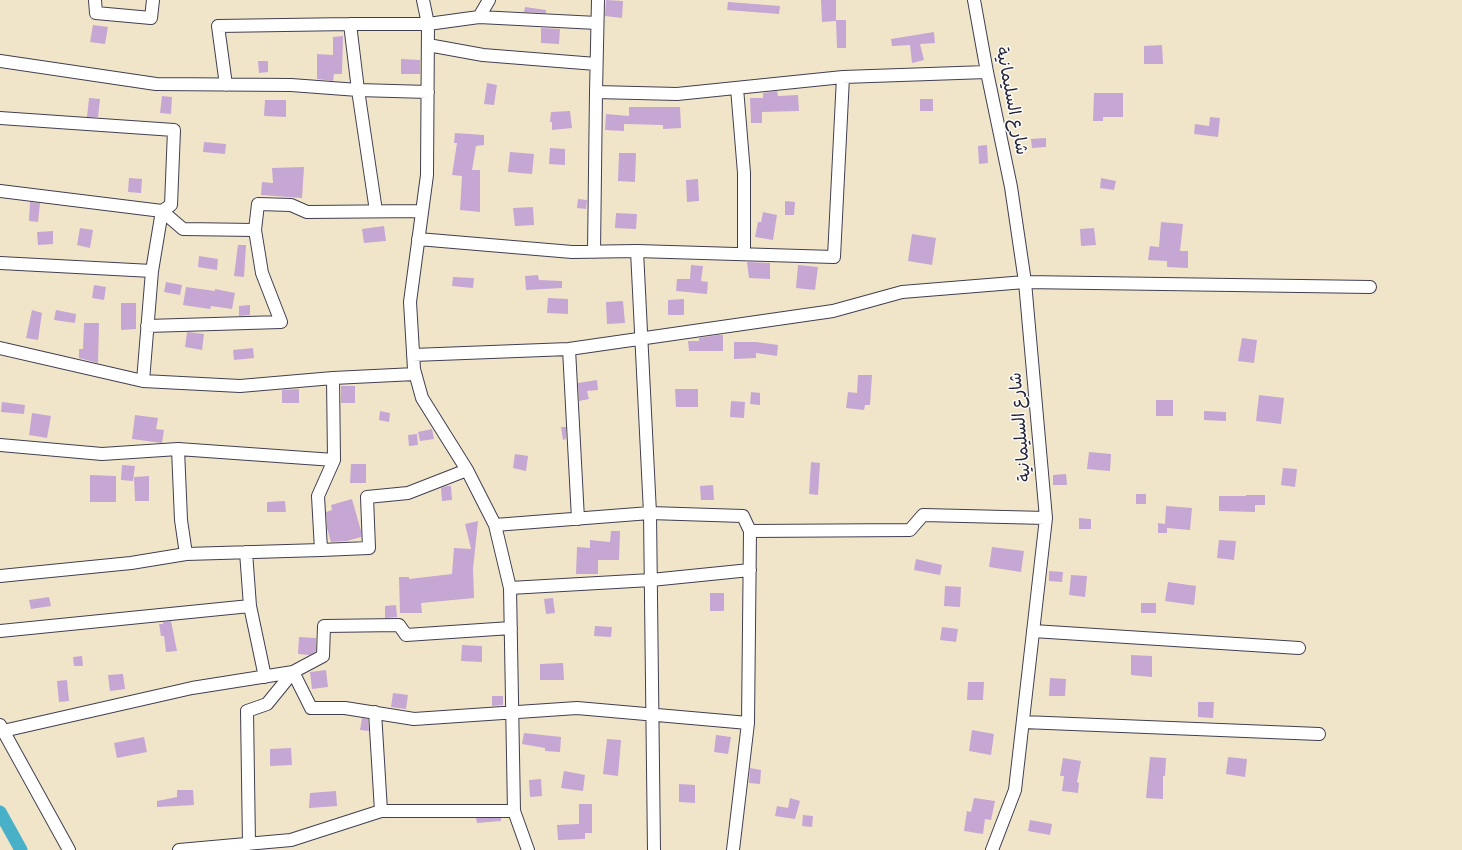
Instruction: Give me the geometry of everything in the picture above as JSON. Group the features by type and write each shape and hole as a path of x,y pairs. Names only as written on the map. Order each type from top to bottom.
{"street":[{"path":"95,0 96,13 151,18 153,0"},
{"path":"423,0 428,24 427,175 410,302 415,374 422,398 467,470 495,525 510,588 514,811 528,850"},
{"path":"479,17 489,0"},
{"path":"594,252 598,0"},
{"name":"شارع السليمانية","path":"974,0 987,72 1011,187 1025,282 1046,518 1015,790 992,850"},
{"path":"226,84 218,26 428,24 479,17 598,23"},
{"path":"350,24 376,211"},
{"path":"428,46 483,55 596,64"},
{"path":"0,61 156,84 291,85 358,90 428,92"},
{"path":"596,92 678,94 843,77 987,72"},
{"path":"418,240 572,252 637,251 834,257 843,77"},
{"path":"737,88 744,173 744,254"},
{"path":"0,118 174,130 171,205 162,211 152,271 143,381"},
{"path":"0,191 162,211 183,229 255,230"},
{"path":"147,326 281,322 262,273 255,230 258,204 291,205 307,212 422,211"},
{"path":"637,251 650,514 654,850"},
{"path":"0,263 152,271"},
{"path":"413,355 569,349 833,311 902,292 1025,282 1370,287"},
{"path":"0,348 143,381 240,386 333,378 415,374"},
{"path":"569,349 578,519"},
{"path":"321,550 318,496 334,460 333,378"},
{"path":"0,445 102,454 178,449 334,460"},
{"path":"178,449 181,520 186,554"},
{"path":"0,576 131,563 186,554 369,548 367,497 408,493 467,470"},
{"path":"495,525 650,514 743,516 750,531 748,723 733,850"},
{"path":"750,531 910,530 923,515 1046,518"},
{"path":"246,552 250,606 266,677"},
{"path":"510,588 651,580 750,570"},
{"path":"0,631 250,606"},
{"path":"69,850 2,728 192,688 293,672 323,656 324,626 399,625 406,635 511,628"},
{"path":"1033,631 1299,648"},
{"path":"293,672 311,708 345,708 414,719 577,708 748,723"},
{"path":"249,844 246,711 267,704 293,672"},
{"path":"375,712 382,811"},
{"path":"1022,722 1319,734"},
{"path":"179,850 291,840 382,811 514,811"}],"building":[{"path":"606,0 623,1 622,18 605,16"},
{"path":"821,0 836,0 836,21 822,22"},
{"path":"728,2 780,6 779,14 727,10"},
{"path":"525,7 546,10 546,13 524,12"},
{"path":"836,20 846,20 846,48 837,48"},
{"path":"93,25 108,27 105,44 90,42"},
{"path":"541,28 560,29 559,44 541,43"},
{"path":"934,32 935,43 920,44 924,60 912,63 910,45 892,46 891,39"},
{"path":"343,36 342,74 334,74 333,81 317,79 317,54 333,55 333,37"},
{"path":"1162,45 1163,64 1144,64 1144,46"},
{"path":"401,59 420,60 420,74 401,74"},
{"path":"258,61 268,61 268,72 259,73"},
{"path":"487,83 497,85 494,105 484,104"},
{"path":"777,91 778,96 798,95 799,111 762,112 762,123 751,123 750,98 763,98 763,93"},
{"path":"1094,93 1123,93 1123,117 1103,117 1103,121 1093,121"},
{"path":"162,96 172,97 171,114 160,113"},
{"path":"89,98 100,99 98,117 87,117"},
{"path":"920,99 933,99 933,111 920,111"},
{"path":"265,100 286,100 286,117 264,116"},
{"path":"629,107 680,107 681,128 663,129 663,125 624,124 624,131 605,130 606,114 629,116"},
{"path":"570,111 572,128 552,130 552,122 550,122 551,112"},
{"path":"1210,117 1220,118 1218,137 1194,134 1195,124 1209,126"},
{"path":"455,133 484,135 484,145 476,146 472,170 480,170 480,212 460,210 462,176 452,175 457,143 454,143"},
{"path":"1046,138 1046,147 1032,148 1031,139"},
{"path":"204,142 226,144 225,154 203,152"},
{"path":"987,145 988,163 979,164 978,146"},
{"path":"550,148 565,149 565,165 549,164"},
{"path":"510,152 534,154 532,174 508,172"},
{"path":"619,153 636,153 635,182 618,181"},
{"path":"304,167 302,198 261,195 262,182 273,183 272,168"},
{"path":"129,178 142,179 141,193 128,192"},
{"path":"1101,178 1116,181 1114,190 1100,188"},
{"path":"698,179 699,201 687,202 686,180"},
{"path":"578,199 587,200 586,209 577,208"},
{"path":"785,201 795,202 794,215 785,215"},
{"path":"30,202 40,203 38,222 29,221"},
{"path":"533,207 534,225 515,226 513,208"},
{"path":"763,212 777,215 773,240 755,237 758,222 761,222"},
{"path":"616,213 637,214 636,229 615,228"},
{"path":"1161,222 1183,224 1180,251 1188,251 1188,268 1167,267 1167,261 1148,260 1150,246 1159,247"},
{"path":"384,226 386,241 364,243 362,229"},
{"path":"80,228 93,230 90,248 77,245"},
{"path":"1094,228 1096,245 1081,246 1080,229"},
{"path":"53,231 53,244 38,245 37,232"},
{"path":"912,234 936,238 932,265 908,261"},
{"path":"238,245 246,245 244,277 234,276"},
{"path":"199,256 218,259 217,270 198,267"},
{"path":"747,262 770,263 770,279 749,278"},
{"path":"691,265 703,266 701,281 708,282 707,294 676,291 677,279 690,279"},
{"path":"798,265 818,267 815,290 796,288"},
{"path":"538,275 539,280 562,281 562,288 526,290 525,276"},
{"path":"453,277 474,278 473,288 452,286"},
{"path":"166,282 182,285 180,295 164,292"},
{"path":"94,285 106,287 104,300 92,298"},
{"path":"186,287 215,291 215,289 235,293 232,309 211,306 210,309 183,305"},
{"path":"548,298 568,299 568,314 547,313"},
{"path":"684,299 684,315 668,315 668,300"},
{"path":"623,301 625,323 607,324 606,302"},
{"path":"121,303 136,303 136,329 121,330"},
{"path":"250,305 250,315 239,316 239,306"},
{"path":"32,310 42,313 38,340 26,338"},
{"path":"56,310 76,314 75,323 54,320"},
{"path":"84,323 99,323 98,363 79,358 79,349 83,349"},
{"path":"187,332 204,334 202,350 185,347"},
{"path":"723,335 723,351 689,351 688,341 699,341 699,338"},
{"path":"1242,338 1257,340 1254,363 1238,361"},
{"path":"734,342 756,342 778,345 777,356 756,353 756,358 734,359"},
{"path":"253,348 254,358 234,360 233,350"},
{"path":"858,375 872,375 870,405 865,405 864,410 846,408 848,392 857,393"},
{"path":"597,380 598,390 587,391 589,399 579,401 578,383"},
{"path":"341,386 355,386 355,403 341,403"},
{"path":"299,389 299,403 282,403 282,390"},
{"path":"675,389 698,389 698,407 676,407"},
{"path":"751,392 760,393 760,405 750,404"},
{"path":"1259,395 1284,398 1281,424 1256,421"},
{"path":"1156,400 1173,400 1173,416 1156,416"},
{"path":"731,401 745,402 744,418 730,417"},
{"path":"2,402 25,405 24,414 1,412"},
{"path":"380,411 390,413 389,422 379,420"},
{"path":"1204,411 1226,412 1226,421 1204,420"},
{"path":"32,413 51,416 47,438 29,435"},
{"path":"135,415 158,418 156,429 164,430 162,443 132,439"},
{"path":"561,427 566,427 566,439 563,440"},
{"path":"432,429 434,439 420,441 418,432"},
{"path":"417,434 418,445 409,446 408,435"},
{"path":"1089,452 1111,454 1110,471 1087,469"},
{"path":"515,454 528,456 526,471 513,468"},
{"path":"811,462 820,463 818,495 809,494"},
{"path":"351,464 366,464 366,483 350,483"},
{"path":"122,465 135,466 133,481 121,480"},
{"path":"1283,468 1297,469 1295,487 1281,485"},
{"path":"1066,474 1067,485 1053,485 1053,475"},
{"path":"90,475 116,476 116,502 90,502"},
{"path":"149,476 149,501 135,501 134,477"},
{"path":"713,485 714,500 701,500 700,486"},
{"path":"451,486 452,500 442,501 441,488"},
{"path":"1136,494 1146,494 1146,504 1136,504"},
{"path":"1265,495 1265,505 1255,505 1255,512 1219,511 1219,496"},
{"path":"352,499 361,531 361,537 347,541 331,542 327,528 326,512 332,510 331,505"},
{"path":"285,501 286,512 267,512 267,502"},
{"path":"1166,506 1192,508 1190,530 1167,528 1167,533 1158,533 1158,523 1165,524"},
{"path":"1079,518 1091,519 1091,529 1079,529"},
{"path":"478,521 473,569 474,598 421,603 422,613 400,613 399,577 409,577 409,579 452,574 454,548 471,549 465,524"},
{"path":"611,531 620,531 619,560 598,560 598,574 576,574 577,547 590,548 590,540 610,542"},
{"path":"1219,540 1236,541 1234,560 1217,558"},
{"path":"992,547 1024,551 1021,572 989,567"},
{"path":"916,559 942,565 940,575 914,570"},
{"path":"1049,571 1063,572 1062,582 1049,581"},
{"path":"1071,575 1087,576 1085,597 1069,595"},
{"path":"1168,582 1196,586 1194,605 1165,601"},
{"path":"945,586 961,587 960,607 944,606"},
{"path":"710,593 724,593 724,611 710,611"},
{"path":"49,597 51,606 31,609 29,600"},
{"path":"553,598 555,613 546,614 544,599"},
{"path":"1141,603 1156,603 1156,613 1141,613"},
{"path":"396,605 397,617 385,618 385,606"},
{"path":"171,621 177,651 166,652 164,636 161,636 159,624"},
{"path":"595,626 612,627 611,637 594,636"},
{"path":"942,627 958,629 956,642 940,640"},
{"path":"299,637 316,638 316,651 310,655 298,654"},
{"path":"462,645 482,646 482,662 461,661"},
{"path":"1131,655 1152,656 1152,677 1131,675"},
{"path":"82,656 83,666 74,666 73,657"},
{"path":"563,663 564,680 540,680 540,664"},
{"path":"326,670 328,687 312,689 310,672"},
{"path":"123,674 125,689 110,691 108,675"},
{"path":"1050,678 1066,679 1065,696 1049,696"},
{"path":"67,680 69,701 59,702 57,681"},
{"path":"968,682 984,682 983,700 967,700"},
{"path":"393,693 408,695 406,709 391,707"},
{"path":"492,696 503,696 503,705 492,706"},
{"path":"1198,702 1214,702 1213,718 1198,717"},
{"path":"362,718 368,719 369,731 360,730"},
{"path":"972,730 994,734 991,755 969,751"},
{"path":"524,733 561,737 560,752 545,751 545,748 522,744"},
{"path":"716,735 731,737 728,754 714,752"},
{"path":"144,737 147,752 117,758 114,743"},
{"path":"607,739 621,740 618,776 603,774"},
{"path":"291,748 292,765 270,766 270,749"},
{"path":"1150,757 1166,758 1165,776 1163,776 1163,799 1146,798"},
{"path":"1228,757 1247,759 1245,777 1226,774"},
{"path":"1063,758 1081,761 1077,782 1079,783 1078,793 1062,791 1064,776 1060,776"},
{"path":"750,768 761,770 760,784 749,783"},
{"path":"564,771 585,775 583,791 561,788"},
{"path":"541,779 542,796 530,797 529,780"},
{"path":"679,784 695,785 695,803 679,802"},
{"path":"177,790 193,790 194,805 157,807 157,801 177,797"},
{"path":"336,791 337,806 309,808 310,793"},
{"path":"790,798 800,801 795,819 775,816 777,806 788,808"},
{"path":"974,798 995,801 991,820 985,819 983,834 964,831 967,811 971,812"},
{"path":"579,804 592,804 592,833 585,833 585,839 558,840 557,825 579,824"},
{"path":"803,815 813,816 812,827 802,826"},
{"path":"476,818 501,818 501,821 477,823"},
{"path":"1030,820 1052,824 1050,835 1028,831"}],"waterway":[{"path":"0,812 21,850"}]}
